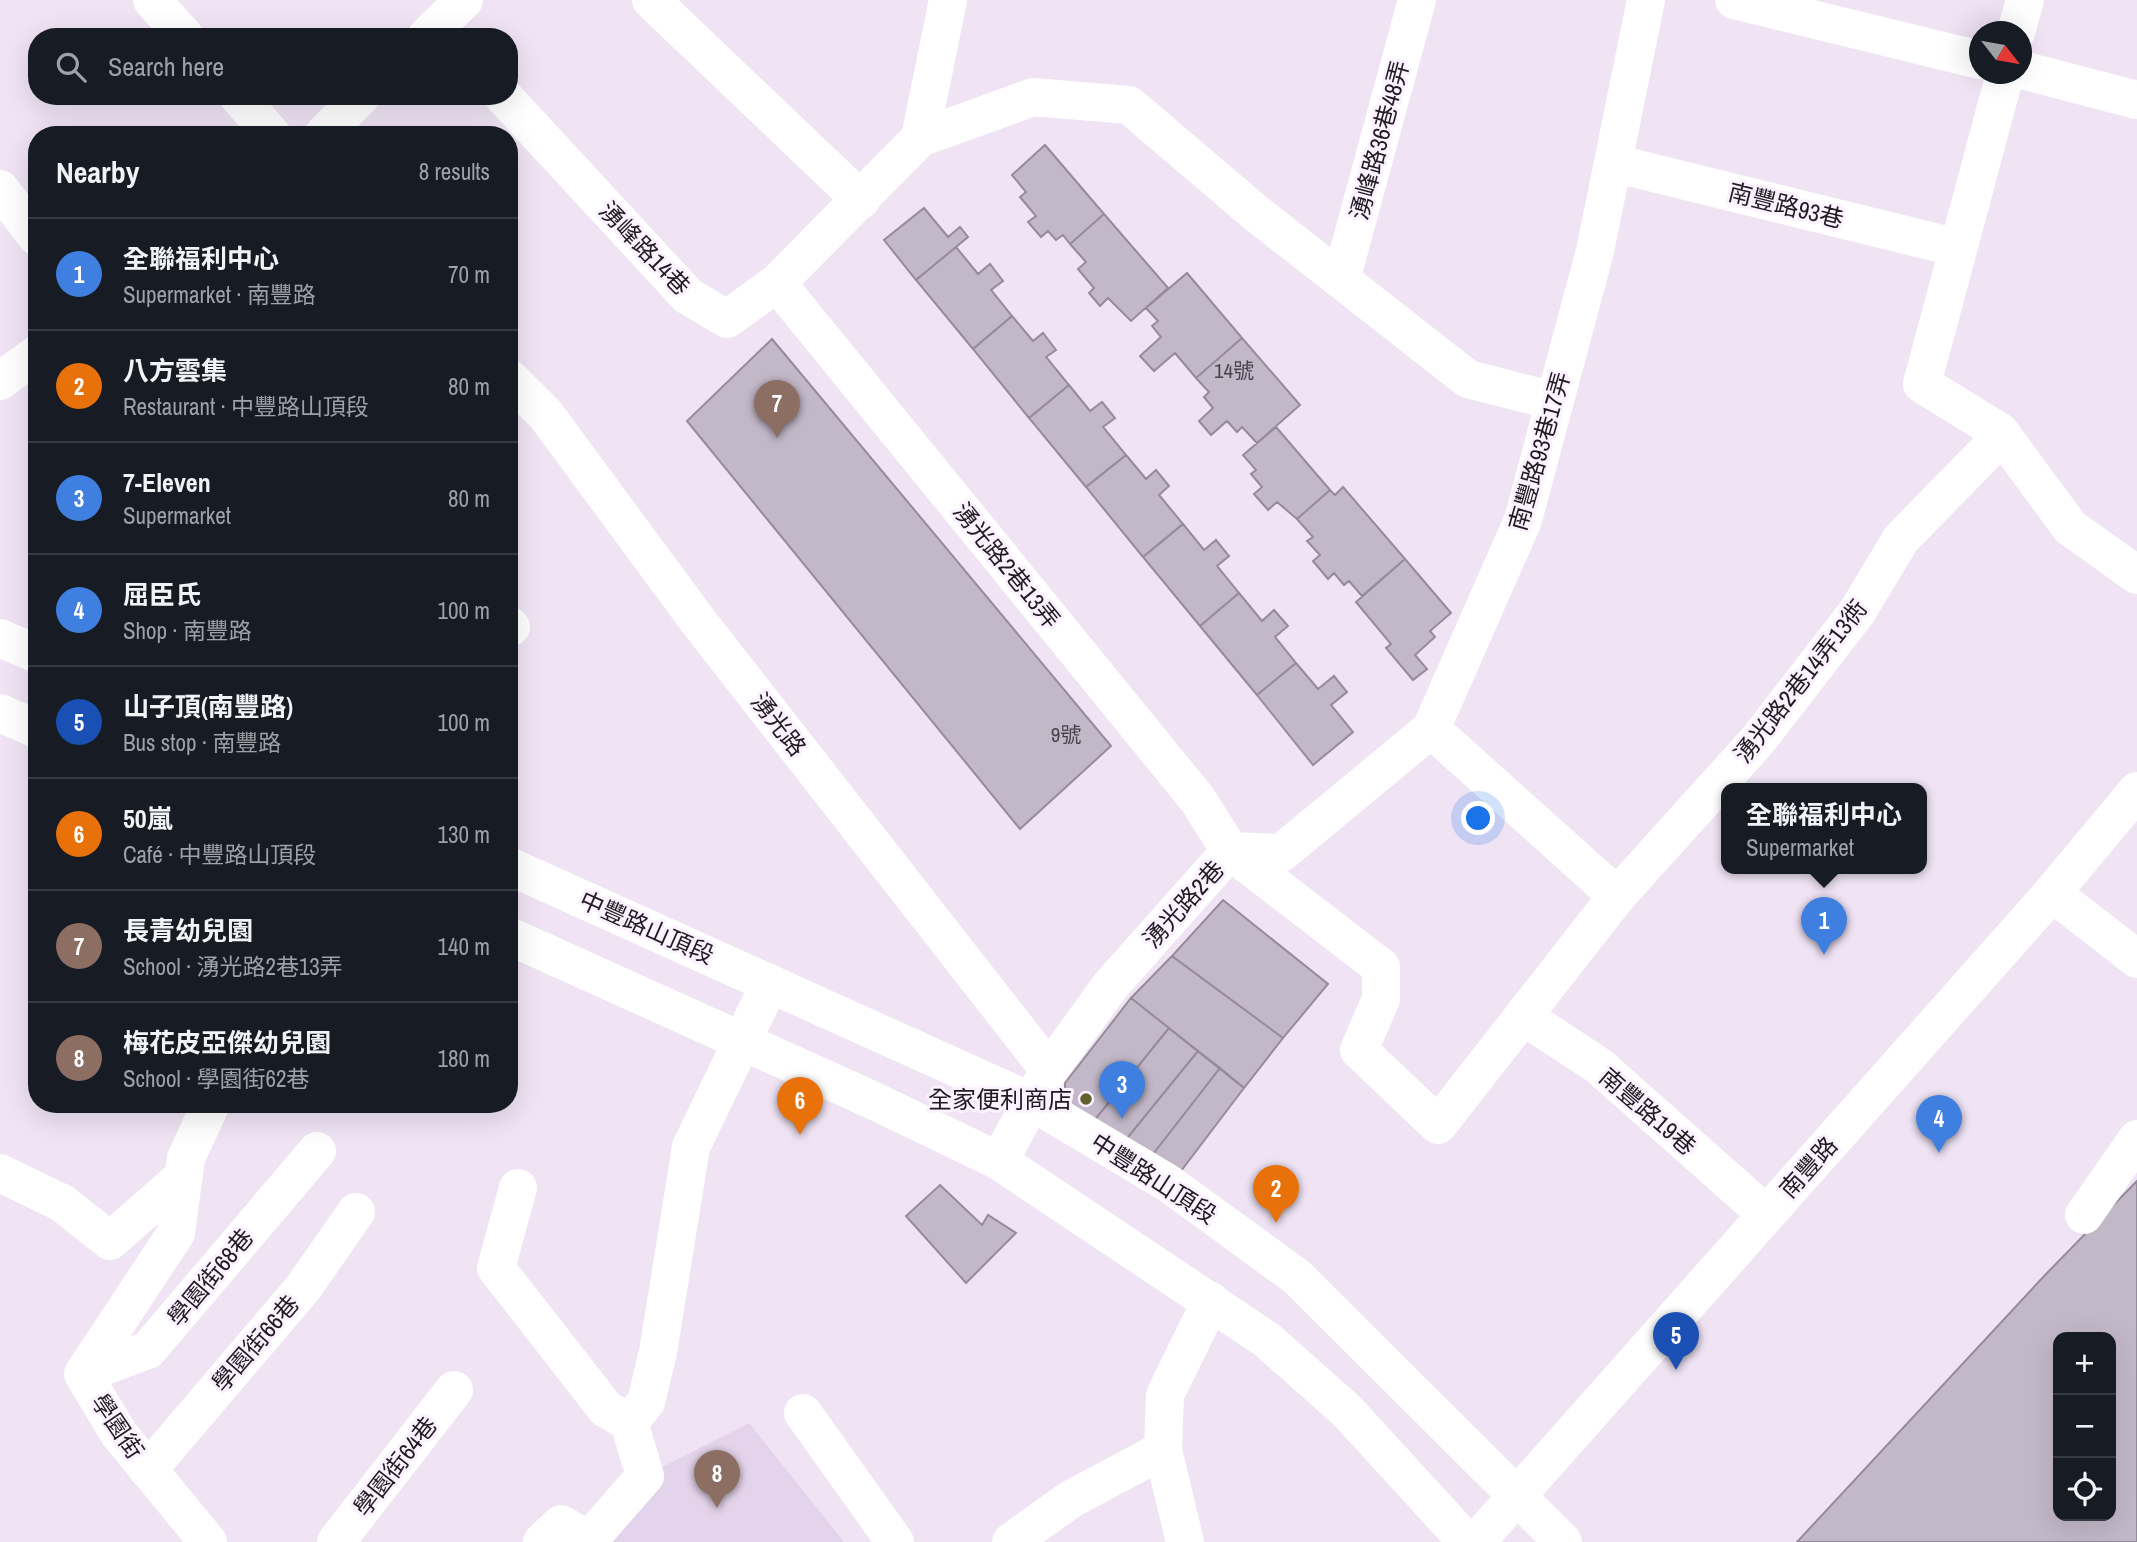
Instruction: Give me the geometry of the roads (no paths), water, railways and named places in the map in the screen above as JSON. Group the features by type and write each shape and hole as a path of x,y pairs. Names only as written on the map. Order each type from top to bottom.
{"street":[{"path":"152,0 177,28"},
{"path":"651,0 861,200"},
{"path":"920,138 948,0"},
{"name":"湧峰路36巷48弄","path":"1341,280 1417,0"},
{"name":"南豐路93巷17弄","path":"1431,729 1523,520 1595,251 1646,0"},
{"path":"1734,0 1969,58"},
{"path":"2019,21 2025,0"},
{"path":"2032,73 2137,100"},
{"path":"2002,84 1922,384 2000,432 2070,527 2137,575"},
{"path":"920,138 1033,97 1129,105 1257,214 1468,379 1555,401"},
{"path":"246,105 264,126"},
{"path":"332,126 352,105"},
{"name":"湧峰路14巷","path":"511,105 688,296 727,319 777,283 920,138"},
{"name":"南豐路93巷","path":"1613,163 1958,248"},
{"path":"0,189 28,225"},
{"name":"湧光路2巷13弄","path":"777,283 1198,800 1230,851"},
{"path":"0,381 28,361"},
{"name":"湧光路","path":"518,387 546,415 1041,1086"},
{"name":"湧光路2巷14弄13衖","path":"1230,851 1381,967 1381,999 1359,1050 1438,1125 1617,896 1758,740 1857,612 1901,539 1989,449 2000,432"},
{"path":"0,638 28,650"},
{"path":"0,713 28,725"},
{"path":"1431,729 1617,896"},
{"name":"湧光路2巷","path":"999,1161 1041,1086 1111,985 1230,851 1281,853 1431,729"},
{"name":"南豐路","path":"1476,1542 2052,892 2137,791"},
{"name":"中豐路山頂段","path":"518,870 770,983 1041,1086 1297,1277 1518,1494 1563,1542"},
{"path":"2052,892 2137,959"},
{"path":"518,940 999,1161 1267,1340 1347,1411 1467,1542"},
{"path":"629,1422 646,1402 657,1352 691,1147 770,983"},
{"name":"南豐路19巷","path":"1523,1016 1599,1066 1766,1214"},
{"path":"0,1173 62,1203 110,1241 184,1176 186,1158 207,1113"},
{"path":"2084,1215 2137,1139"},
{"name":"學園街68巷","path":"83,1374 148,1350 317,1151"},
{"name":"學園街","path":"184,1176 176,1233 83,1374 119,1434 208,1542"},
{"path":"518,1188 496,1268 606,1409 629,1422 645,1476 589,1540 561,1524 543,1540"},
{"name":"學園街66巷","path":"148,1470 303,1288 356,1212"},
{"path":"1185,1542 1163,1450 1165,1395 1211,1301"},
{"name":"學園街64巷","path":"336,1542 454,1390"},
{"path":"803,1413 895,1542"},
{"path":"1011,1542 1071,1499 1163,1450"}],"place":[{"name":"長青幼兒園","path":"777,438"},
{"name":"全聯福利中心","path":"1824,955"},
{"name":"全家便利商店","path":"1086,1099"},
{"name":"7-Eleven","path":"1122,1119"},
{"name":"50嵐","path":"800,1135"},
{"name":"屈臣氏","path":"1939,1153"},
{"name":"八方雲集","path":"1276,1223"},
{"name":"山子頂(南豐路)","path":"1676,1370"},
{"name":"梅花皮亞傑幼兒園","path":"717,1508"}]}
